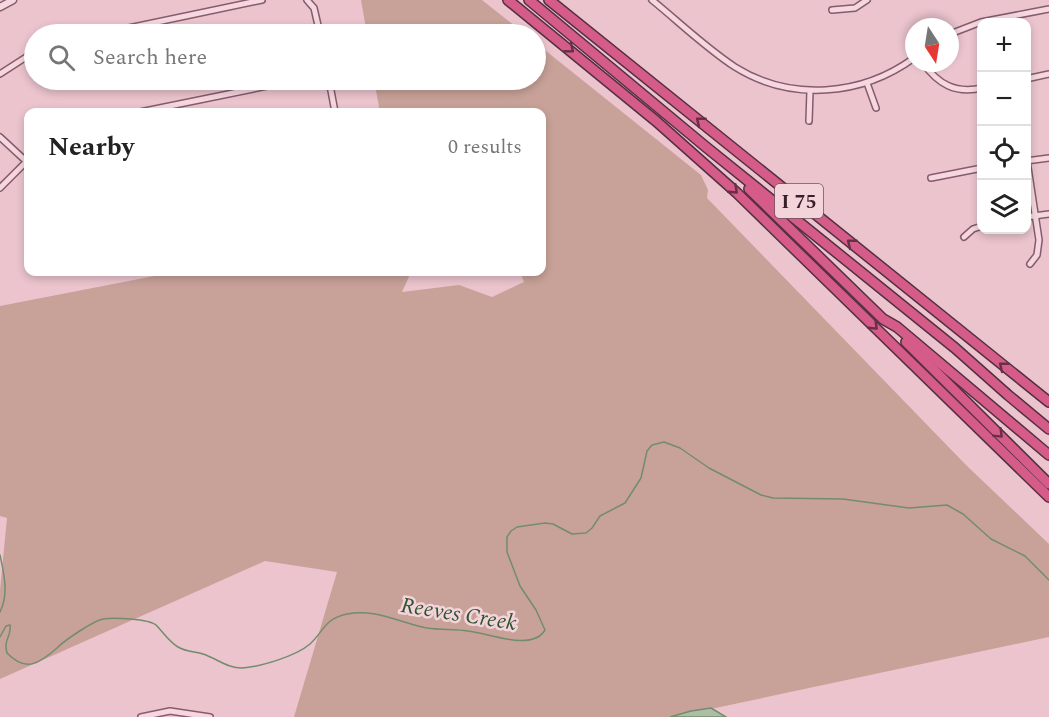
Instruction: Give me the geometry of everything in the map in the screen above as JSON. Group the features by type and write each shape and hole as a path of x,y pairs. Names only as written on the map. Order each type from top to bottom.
{"highway":[{"name":"I 75","path":"508,0 538,24"},
{"path":"528,0 706,147 1049,420"},
{"name":"I 75","path":"549,0 1049,402"},
{"name":"I 75","path":"546,31 657,121 737,193 1049,497"},
{"path":"706,147 1049,484"},
{"path":"883,319 897,327 1049,455"},
{"path":"957,349 1049,429"}],"street":[{"path":"0,7 13,0"},
{"path":"148,24 262,0"},
{"path":"307,0 314,8 318,24"},
{"path":"652,0 735,67 769,82 795,89 832,90 867,83 905,64"},
{"path":"832,10 855,8 867,0"},
{"path":"959,31 981,22 1049,9"},
{"path":"0,74 24,58"},
{"path":"929,72 950,88 977,88"},
{"path":"1031,78 1049,74"},
{"path":"867,83 876,108"},
{"path":"160,108 248,90"},
{"path":"331,90 335,108"},
{"path":"808,121 810,91"},
{"path":"0,137 24,158"},
{"path":"1031,160 1049,158"},
{"path":"0,188 24,166"},
{"path":"931,178 977,169"},
{"path":"1030,180 1039,249 1030,264"},
{"path":"1031,216 1049,214"},
{"path":"964,237 977,228"},
{"path":"141,717 170,711 210,717"}],"shaded area":[{"path":"361,0 482,0 512,24 365,24"},
{"path":"546,51 701,175 708,190 707,198 967,466 1049,544 1049,637 673,717 294,717 337,572 265,561 0,679 0,590 7,518 0,516 0,306 154,276 409,276 402,292 459,285 492,297 524,282 522,276 546,276 546,108 379,108 376,90 546,90"},
{"path":"711,708 726,717 670,717 691,711"}],"waterway":[{"name":"Reeves Creek","path":"0,637 6,626 10,625 6,644 7,653 20,663 33,664 98,620 115,618 139,620 156,625 182,649 204,654 237,668 268,663 296,653 310,644 334,619 347,614 378,614 427,628 468,631 509,640 530,640 545,630 536,610 520,586 507,552 507,537 511,531 517,527 545,523 553,524 572,534 586,533 600,516 625,503 641,478 647,451 652,445 664,442 680,448 709,468 761,495 773,498 843,499 909,508 947,505 963,514 991,539 1025,556 1049,580"},
{"name":"Reeves Creek","path":"0,555 5,591 0,612"}]}
